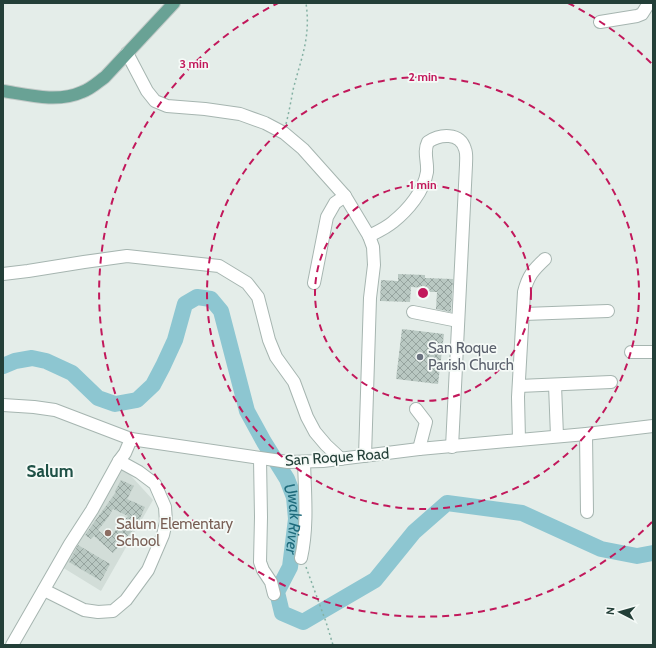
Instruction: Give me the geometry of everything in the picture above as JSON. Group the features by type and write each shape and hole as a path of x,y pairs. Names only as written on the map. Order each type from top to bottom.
{"main road":[{"path":"3,91 59,98 72,96 93,87 174,3"}],"street":[{"path":"600,22 637,16 642,14 649,3"},
{"path":"127,53 147,91 155,101 167,106 240,114 265,123 284,133 303,149 345,196 369,236 373,247 374,265 370,298 365,456"},
{"path":"369,236 392,223 408,208 418,195 424,184 427,171 425,152 428,142 442,136 452,136 459,141 465,149 466,165 452,447"},
{"path":"314,283 327,217 335,203 345,196"},
{"path":"3,274 28,272 127,256 219,266 247,284 258,297 269,340 276,356 294,382 307,417 319,436 341,459"},
{"path":"519,440 518,397 524,314 524,292 527,280 532,271 545,259"},
{"path":"413,312 458,321"},
{"path":"524,314 608,312"},
{"path":"631,352 653,352"},
{"path":"519,386 611,382"},
{"path":"555,385 557,436"},
{"name":"San Roque Road","path":"3,405 55,410 131,439 265,460 288,462 341,459 419,449 586,434 653,426"},
{"path":"416,409 426,422 419,449"},
{"path":"586,434 587,512"},
{"path":"12,645 70,544 125,453 131,439"},
{"path":"265,460 261,517 260,562 263,570 271,582 274,594"},
{"path":"44,590 84,610 98,612 113,611 126,600 148,570 163,535 166,522 165,507 155,484 139,472 119,461"},
{"path":"301,558 305,542 304,462"}],"path":[{"path":"284,133 293,90 306,46 308,32 306,3"},
{"path":"301,558 326,622 333,645"}],"shaded area":[{"name":"Salum Elementary School","path":"122,466 153,500 101,591 62,567"}],"building":[{"path":"398,274 425,275 425,278 453,279 451,312 436,309 437,292 428,292 428,288 411,287 410,302 380,301 381,280 398,281"},
{"name":"San Roque Parish Church","path":"402,329 444,334 438,384 396,379"},
{"path":"121,480 134,486 127,499 145,507 137,525 113,553 94,536 91,539 85,535 116,492 115,491","holes":["113,509 128,516 108,539 98,530"]},
{"path":"78,545 110,564 101,581 69,562"}],"waterway":[{"name":"Uwak River","path":"3,366 15,361 32,358 46,361 72,373 98,398 115,404 137,400 153,385 163,366 175,340 185,304 197,297 211,299 221,311 247,411 287,479 294,497 296,519 290,567 277,592 282,613 303,622 375,580 414,532 447,503 522,513 601,549 637,556 653,553"}],"place":[{"name":"San Roque Parish Church","path":"420,357"},
{"name":"Salum Elementary School","path":"108,533"}],"district":[{"name":"Salum","path":"50,471"}]}
